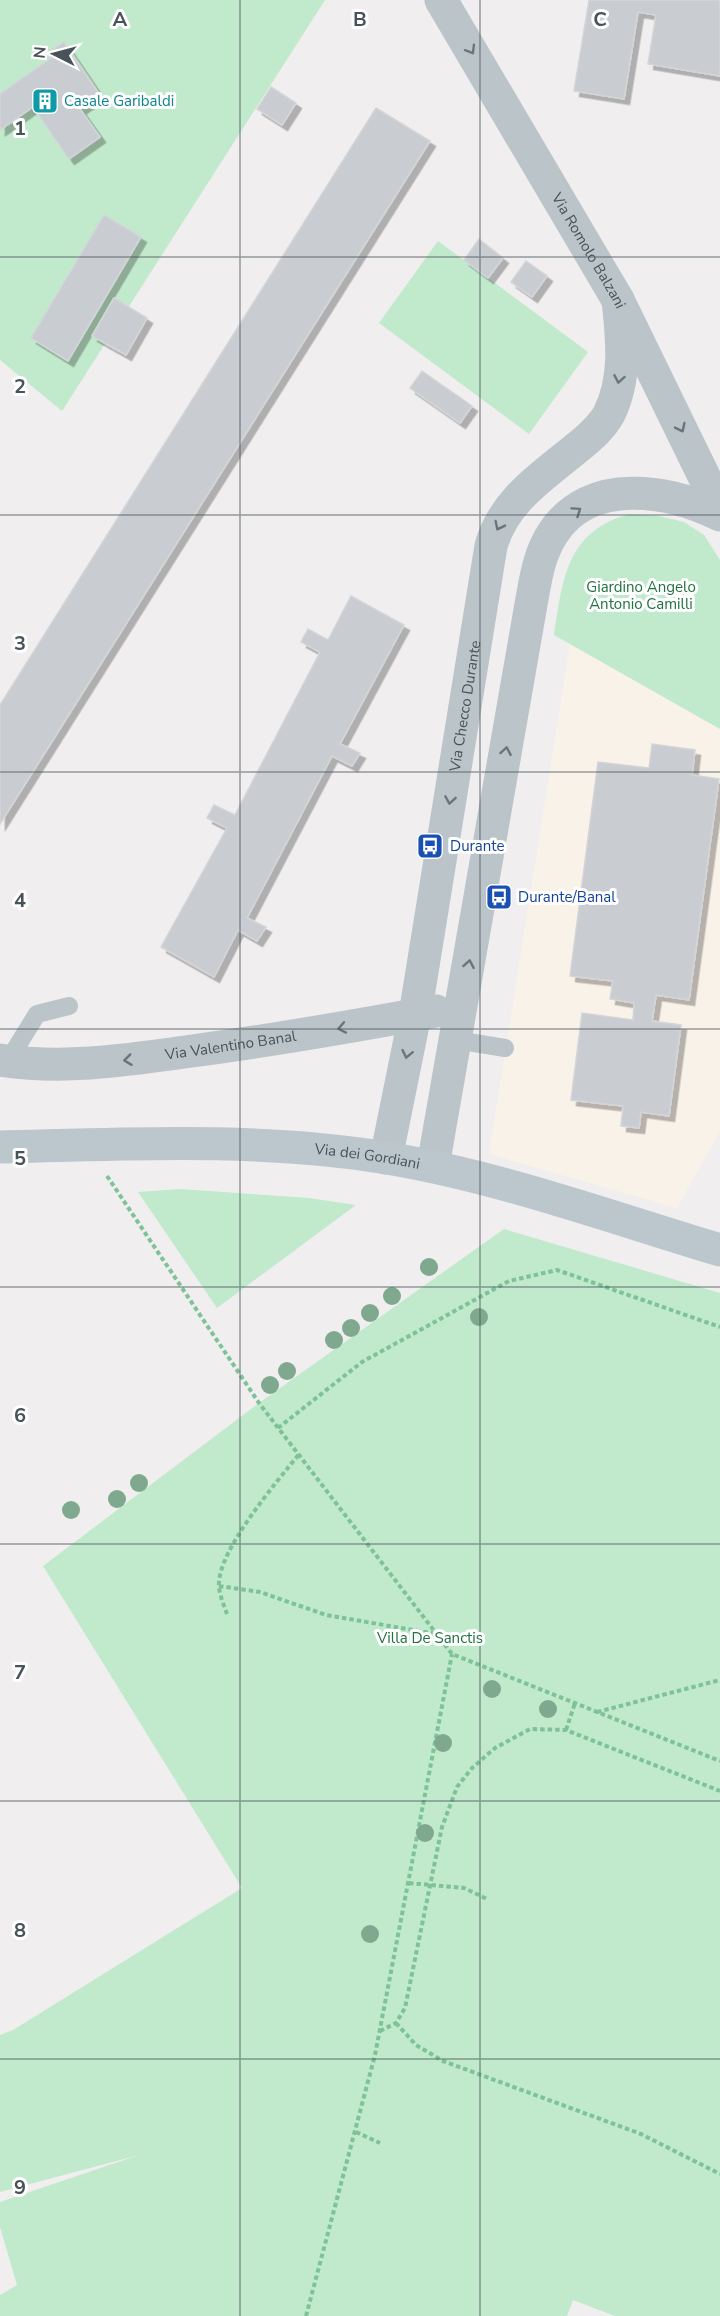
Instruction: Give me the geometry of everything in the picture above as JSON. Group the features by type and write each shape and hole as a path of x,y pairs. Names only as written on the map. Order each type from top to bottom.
{"street":[{"name":"Via Romolo Balzani","path":"441,0 618,300 720,509"},
{"name":"Via Checco Durante","path":"386,1158 415,1015 486,570 495,533 509,508 526,489 589,438 609,414 618,387 622,361 618,300"},
{"path":"432,1166 533,593 547,543 555,530 574,512 614,494 648,493 671,496 696,503 720,515"},
{"name":"Via Valentino Banal","path":"4,1060 53,1065 126,1060 300,1036 462,1006"},
{"name":"Via dei Gordiani","path":"0,1147 246,1146 304,1148 386,1158 477,1177 720,1250"}],"lane":[{"path":"4,1060 37,1014 69,1006"},
{"path":"456,1040 505,1048"}],"path":[{"path":"106,1174 278,1428 452,1654 720,1761"},
{"path":"278,1428 362,1362 509,1281 557,1270 720,1327"},
{"path":"227,1614 219,1586 226,1559 250,1517 299,1454"},
{"path":"219,1586 260,1592 326,1615 437,1635"},
{"path":"306,2316 356,2133 379,2032 452,1654"},
{"path":"597,1712 720,1680"},
{"path":"566,1730 575,1703"},
{"path":"379,2032 396,2023 405,2007 442,1827 457,1787 472,1768 495,1748 530,1729 566,1730 720,1791"},
{"path":"409,1883 430,1883 464,1888 487,1899"},
{"path":"396,2023 416,2045 443,2061 641,2134 720,2174"},
{"path":"356,2133 380,2143"}],"shaded area":[{"path":"570,644 720,729 720,1131 677,1208 489,1154"}],"green space":[{"path":"0,0 325,0 62,411 0,360"},
{"path":"438,241 588,352 529,434 379,323"},
{"name":"Giardino Angelo Antonio Camilli","path":"629,514 659,516 684,522 704,535 720,560 720,729 554,635 565,577 580,545 608,522"},
{"path":"180,1189 309,1198 356,1205 217,1308 138,1192"},
{"name":"Villa De Sanctis","path":"504,1229 720,1293 720,2316 615,2316 573,2300 567,2316 0,2316 0,2295 17,2285 0,2227 0,2202 139,2155 0,2192 0,2035 13,2030 242,1888 43,1566 259,1403"}],"building":[{"path":"589,0 720,0 720,76 648,64 656,15 638,12 624,99 574,91"},
{"name":"Casale Garibaldi","path":"64,42 100,95 80,109 100,137 69,159 33,107 0,130 0,94 51,58 47,53"},
{"path":"271,87 296,103 282,125 257,109"},
{"path":"376,108 430,141 0,824 0,705"},
{"path":"104,215 141,237 68,361 31,338"},
{"path":"479,239 503,258 488,278 464,260"},
{"path":"526,261 547,276 532,297 511,282"},
{"path":"114,298 147,318 126,355 92,336"},
{"path":"422,371 472,406 460,423 410,388"},
{"path":"351,596 404,625 340,744 360,753 352,766 332,756 247,918 266,927 257,941 238,930 214,977 161,947 227,828 207,818 214,805 235,815 320,652 301,642 308,629 328,640"},
{"path":"652,744 695,750 692,775 719,779 689,1000 656,995 652,1021 681,1025 669,1116 641,1112 639,1128 621,1126 623,1106 571,1100 582,1013 633,1020 634,1003 610,999 613,981 570,976 598,762 649,768"}],"place":[{"name":"Casale Garibaldi","path":"45,101"},
{"name":"Durante","path":"430,846"},
{"name":"Durante/Banal","path":"499,897"}]}
